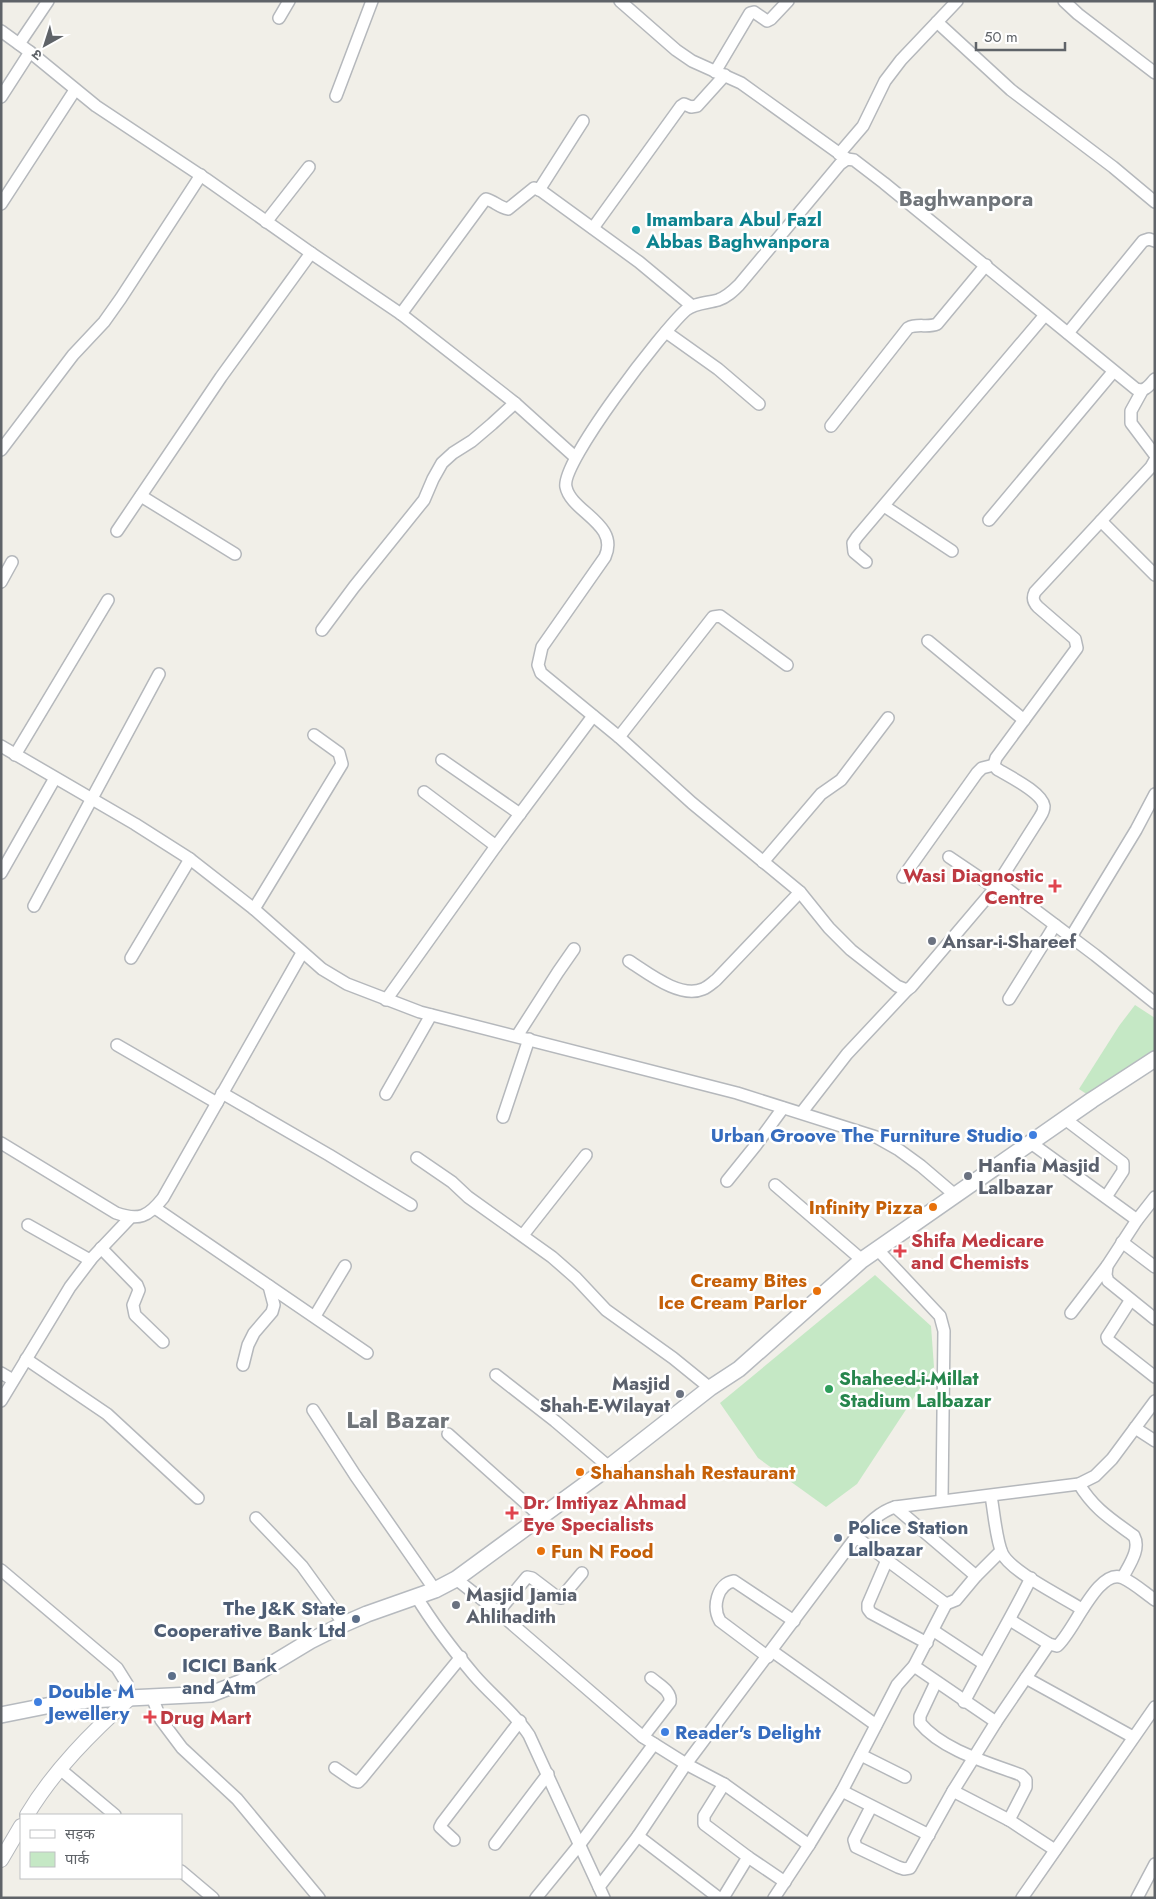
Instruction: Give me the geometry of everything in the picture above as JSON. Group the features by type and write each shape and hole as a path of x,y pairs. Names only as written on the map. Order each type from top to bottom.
{"main road":[{"path":"1,1715 88,1700 202,1695 220,1691 242,1682 310,1640 367,1614 435,1590 456,1579 766,1347 841,1277 862,1260 1155,1059"}],"street":[{"path":"19,44 48,1"},
{"path":"279,18 289,1"},
{"path":"336,96 372,1"},
{"path":"620,1 676,50 692,61 741,83 843,157 854,160 1068,332 1113,372 1136,389 1142,391"},
{"path":"593,228 681,106 684,104 697,106 720,73 750,13 754,12 767,21 775,16 788,1"},
{"path":"907,990 897,986 845,945 800,892 692,803 619,738 541,673 538,665 542,647 606,558 610,548 602,530 592,517 570,496 566,488 565,481 575,457 628,379 666,332 692,306 719,300 729,295 764,258 840,164 864,126 885,82 901,60 957,1"},
{"path":"1064,1 1078,14 1155,73"},
{"path":"937,22 1011,90 1113,167 1155,202"},
{"path":"1,31 96,106 201,176 400,314 515,403 575,457"},
{"path":"1,97 30,52"},
{"path":"1,204 75,90"},
{"path":"539,190 583,121"},
{"path":"266,222 309,168"},
{"path":"1,450 73,355 99,328 121,298 201,176"},
{"path":"400,314 486,199 491,200 502,208 508,209 534,188 639,262 692,306"},
{"path":"1068,332 1143,241 1149,239 1155,241"},
{"path":"117,531 221,377 311,253"},
{"path":"831,426 908,328 937,324 986,265"},
{"path":"866,562 854,552 854,543 1045,315"},
{"path":"666,332 718,369 759,404"},
{"path":"989,520 1113,372"},
{"path":"1155,379 1142,391 1130,417 1131,422 1155,455"},
{"path":"322,630 354,586 424,500 442,463 453,453 472,441 515,403"},
{"path":"994,765 996,758 1077,648 1075,640 1034,602 1035,592 1153,466"},
{"path":"141,496 235,554"},
{"path":"884,506 952,551"},
{"path":"1101,521 1155,575"},
{"path":"1,582 12,562"},
{"path":"15,755 108,600"},
{"path":"619,738 713,617 720,616 786,665"},
{"path":"928,641 1024,720"},
{"path":"34,906 159,674"},
{"path":"386,1000 496,846 593,716"},
{"path":"763,862 821,794 841,780 888,718"},
{"path":"254,909 342,764 339,753 314,735"},
{"path":"1,746 135,824 190,859 254,909 322,969 347,984 386,1000 431,1015 737,1093 802,1112 876,1137 899,1150 921,1166 955,1195"},
{"path":"442,760 520,814"},
{"path":"904,877 977,773 986,766 994,765"},
{"path":"802,1112 847,1054 911,987 995,888 1040,817 1044,806 1038,796 997,769 994,765"},
{"path":"1,873 55,778"},
{"path":"424,792 496,846"},
{"path":"1071,937 1136,830 1155,794"},
{"path":"950,857 995,888 1006,888 1155,1003"},
{"path":"131,958 190,859"},
{"path":"629,961 665,984 694,991 703,989 716,980 800,892"},
{"path":"1009,999 1055,925"},
{"path":"517,1036 574,949"},
{"path":"1,1143 116,1213 130,1218 143,1216 155,1208 163,1198 302,953"},
{"path":"386,1094 431,1015"},
{"path":"503,1117 530,1039"},
{"path":"117,1045 329,1154 411,1205"},
{"path":"727,1180 783,1108"},
{"path":"1065,1119 1123,1164 1123,1171 1106,1197"},
{"path":"1031,1143 1137,1220"},
{"path":"523,1235 586,1155"},
{"path":"417,1158 452,1182 468,1197 523,1235 564,1268 606,1310 673,1358 710,1388"},
{"path":"775,1185 862,1260"},
{"path":"1071,1312 1107,1266 1137,1220 1155,1197"},
{"path":"155,1208 367,1353"},
{"path":"1,1401 70,1287 90,1260 130,1218"},
{"path":"28,1224 90,1260"},
{"path":"1122,1242 1155,1267"},
{"path":"101,1248 137,1285 139,1290 133,1305 135,1315 163,1342"},
{"path":"877,1249 940,1316 944,1331 942,1499"},
{"path":"314,1316 345,1266"},
{"path":"1107,1266 1106,1275 1108,1281 1130,1301 1153,1314"},
{"path":"243,1365 248,1345 254,1332 272,1312 274,1305 269,1286"},
{"path":"1130,1301 1107,1337 1108,1340 1155,1377"},
{"path":"26,1359 107,1414 198,1498"},
{"path":"1,1373 13,1380"},
{"path":"496,1375 609,1466"},
{"path":"599,1887 638,1836 686,1764 856,1537 875,1517 895,1506 1079,1484 1095,1476 1112,1459 1155,1401"},
{"path":"313,1410 355,1475 435,1590"},
{"path":"1135,1428 1155,1441"},
{"path":"448,1434 540,1516"},
{"path":"1079,1484 1098,1510 1134,1536 1137,1547 1122,1577"},
{"path":"991,1496 1001,1551 1007,1562 1080,1608 1083,1608"},
{"path":"895,1506 976,1576"},
{"path":"256,1518 302,1566 344,1624"},
{"path":"856,1537 946,1604"},
{"path":"774,1898 842,1791 897,1685 914,1666 934,1631 946,1604 956,1600 976,1576 1001,1551"},
{"path":"887,1560 868,1604 868,1609 871,1613 926,1643"},
{"path":"1,1570 117,1668 127,1684 130,1698 105,1720 60,1769 28,1814"},
{"path":"498,1612 527,1577 532,1578 561,1598 582,1574"},
{"path":"1010,1620 1049,1644 1057,1646 1083,1608 1108,1578 1122,1577 1155,1600"},
{"path":"964,1702 1031,1578"},
{"path":"456,1579 498,1612 643,1737 686,1764 724,1784 809,1845"},
{"path":"794,1621 734,1581 727,1582 717,1596 717,1615 720,1621 876,1725"},
{"path":"416,1596 431,1620 479,1680 520,1721 548,1774 604,1898"},
{"path":"934,1631 984,1664"},
{"path":"871,1807 854,1840 856,1847 898,1867 910,1868 974,1757 1049,1644"},
{"path":"335,1768 358,1782 461,1657"},
{"path":"914,1666 964,1702 996,1722"},
{"path":"643,1737 670,1702 671,1698 670,1694 652,1678"},
{"path":"1026,1678 1133,1737"},
{"path":"936,1682 920,1716 920,1724 928,1733 974,1757 1021,1775 1026,1780 1026,1787 1009,1820"},
{"path":"152,1697 161,1720 182,1748 237,1799 319,1898"},
{"path":"1022,1898 1155,1707"},
{"path":"454,1840 440,1827 442,1823 520,1721"},
{"path":"536,1898 580,1844 654,1744"},
{"path":"861,1755 905,1777"},
{"path":"60,1769 114,1814"},
{"path":"495,1844 548,1774"},
{"path":"724,1784 704,1816 704,1824 785,1882"},
{"path":"842,1791 929,1835"},
{"path":"953,1791 1009,1820 1055,1850"},
{"path":"1,1860 20,1828"},
{"path":"638,1836 719,1898"},
{"path":"723,1898 748,1857"},
{"path":"1137,1898 1152,1877 1155,1864"},
{"path":"182,1872 213,1898"}],"green space":[{"path":"1135,1005 1155,1018 1155,1055 1091,1097 1079,1089 1119,1026"},
{"name":"Shaheed-i-Millat Stadium Lalbazar","path":"875,1275 931,1326 934,1367 857,1484 826,1507 758,1458 720,1403"}],"place":[{"name":"Imambara Abul Fazl Abbas Baghwanpora","path":"636,230"},
{"name":"Wasi Diagnostic Centre","path":"1055,886"},
{"name":"Ansar-i-Shareef","path":"932,941"},
{"name":"Urban Groove The Furniture Studio","path":"1033,1135"},
{"name":"Hanfia Masjid Lalbazar","path":"968,1176"},
{"name":"Infinity Pizza","path":"933,1207"},
{"name":"Shifa Medicare and Chemists","path":"900,1251"},
{"name":"Creamy Bites Ice Cream Parlor","path":"817,1291"},
{"name":"Shaheed-i-Millat Stadium Lalbazar","path":"829,1389"},
{"name":"Masjid Shah-E-Wilayat","path":"680,1394"},
{"name":"Shahanshah Restaurant","path":"580,1472"},
{"name":"Dr. Imtiyaz Ahmad Eye Specialists","path":"512,1513"},
{"name":"Police Station Lalbazar","path":"838,1538"},
{"name":"Fun N Food","path":"541,1551"},
{"name":"Masjid Jamia Ahlihadith","path":"456,1605"},
{"name":"The J&K State Cooperative Bank Ltd","path":"356,1619"},
{"name":"ICICI Bank and Atm","path":"172,1676"},
{"name":"Double M Jewellery","path":"38,1702"},
{"name":"Drug Mart","path":"150,1717"},
{"name":"Reader's Delight","path":"665,1732"}],"district":[{"name":"Baghwanpora","path":"966,199"},
{"name":"Lal Bazar","path":"398,1419"}]}
